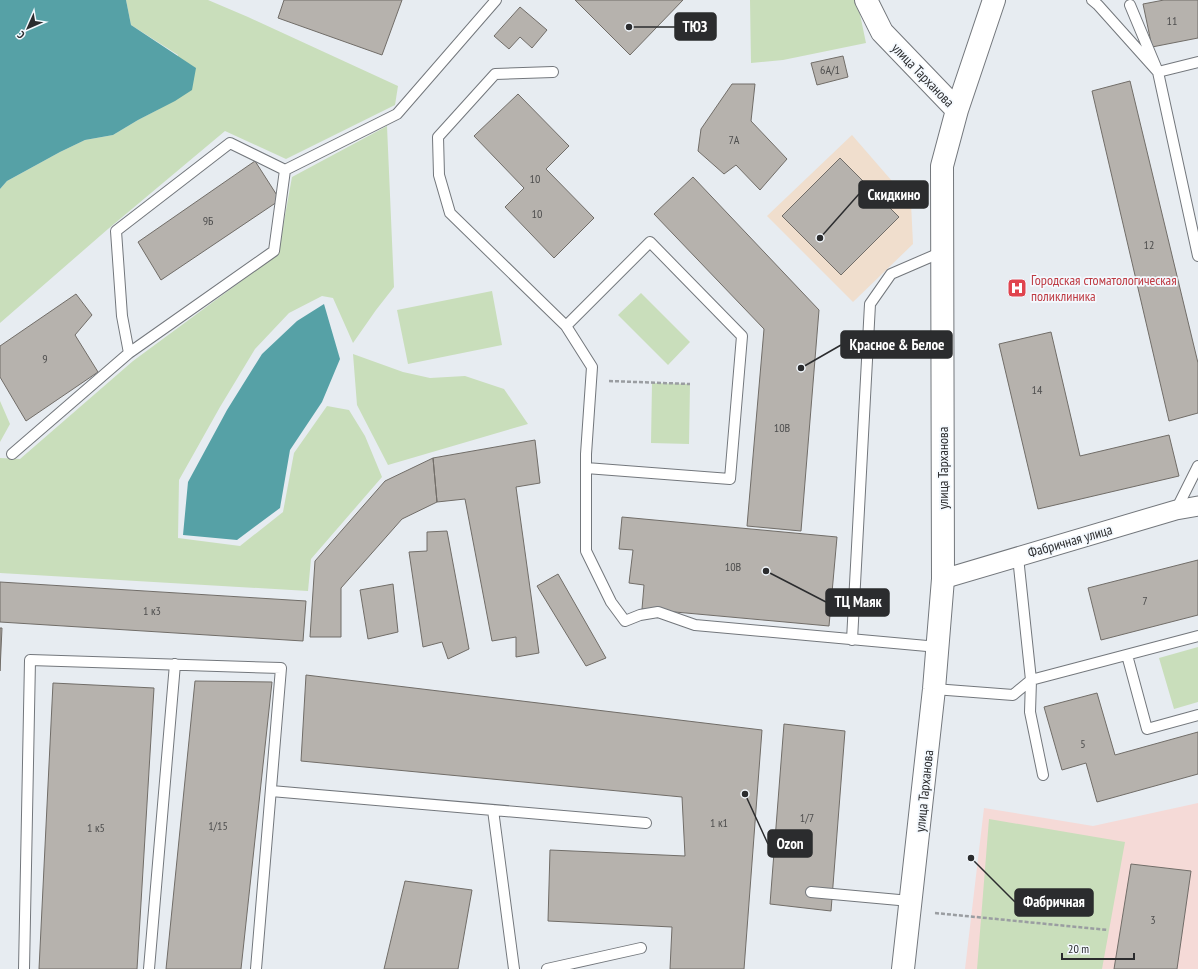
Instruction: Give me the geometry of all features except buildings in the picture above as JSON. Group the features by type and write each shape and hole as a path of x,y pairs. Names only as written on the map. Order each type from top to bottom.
{"main road":[{"name":"улица Тарханова","path":"866,0 882,32 957,110 942,166 944,579 919,837 910,901 904,969"},
{"path":"957,110 994,0"}],"street":[{"name":"Фабричная улица","path":"944,579 1176,510 1198,506"}],"lane":[{"path":"285,170 397,114 496,0"},
{"path":"1092,0 1158,72"},
{"path":"1130,5 1158,72 1198,256"},
{"path":"1158,72 1198,62"},
{"path":"553,72 495,74 438,137 439,175 450,213 566,326 592,367 586,468 586,552 611,602 625,621 640,614 658,612 695,625 938,647"},
{"path":"129,353 122,316 116,231 230,143 285,170"},
{"path":"12,454 129,353 274,252 285,170"},
{"path":"566,326 650,242 742,336 730,479 586,468"},
{"path":"852,640 870,304 891,274 942,252"},
{"path":"1176,510 1198,466"},
{"path":"1018,557 1031,680 1030,712 1043,775"},
{"path":"934,689 1013,695 1031,680 1198,636"},
{"path":"1127,655 1147,729 1198,715"},
{"path":"24,969 30,660 281,668 256,969"},
{"path":"149,969 175,664"},
{"path":"271,792 646,823"},
{"path":"493,810 514,969"},
{"path":"811,892 910,901"},
{"path":"547,969 641,948"}],"path":[{"path":"591,380 690,384"},
{"path":"935,913 1108,930"}],"shaded area":[{"path":"852,135 911,203 913,244 853,302 767,216"},
{"path":"1198,803 1198,969 965,969 984,808 1093,826"}],"green space":[{"path":"126,0 208,0 398,86 395,105 286,159 225,131 108,229 0,323 0,189 7,181 60,152 85,140 113,135 159,109 178,55 131,25"},
{"path":"750,0 857,0 866,43 783,60 751,63"},
{"path":"387,126 394,287 353,343 333,298 322,296 289,313 255,349 179,480 178,538 240,546 283,512 294,453 327,406 349,410 365,436 382,477 311,559 308,591 0,573 0,458 20,459 133,361 278,254 292,177"},
{"path":"492,291 502,345 408,364 397,310"},
{"path":"641,293 690,342 668,365 618,315"},
{"path":"353,354 403,372 430,378 465,376 504,389 528,424 388,465 357,405"},
{"path":"652,383 690,384 689,444 651,443"},
{"path":"0,401 10,424 0,442"},
{"path":"1198,647 1198,702 1174,709 1159,658"},
{"path":"989,819 1125,842 1102,969 977,969"}],"water":[{"path":"0,0 126,0 131,25 196,68 192,90 113,135 85,140 60,152 7,181 0,189"},
{"path":"324,304 340,359 322,402 290,450 280,508 237,540 183,535 188,482 227,410 262,354 297,321"}],"place":[{"name":"ТЮЗ","path":"629,27"},
{"name":"Скидкино","path":"820,238"},
{"name":"Городская стоматологическая поликлиника","path":"1017,288"},
{"name":"Красное & Белое","path":"801,368"},
{"name":"ТЦ Маяк","path":"766,571"},
{"name":"Ozon","path":"745,794"},
{"name":"Фабричная","path":"971,858"}]}
